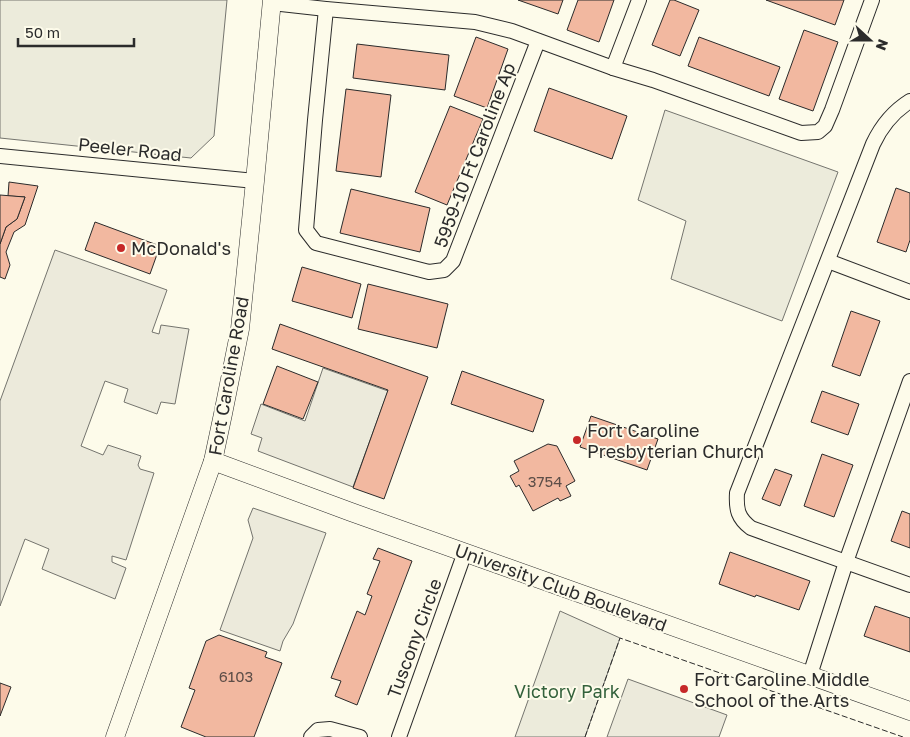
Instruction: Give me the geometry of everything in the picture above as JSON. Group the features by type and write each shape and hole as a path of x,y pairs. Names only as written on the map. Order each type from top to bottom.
{"street":[{"path":"613,68 639,0"},
{"path":"272,2 326,9 475,22 512,30 613,68 653,80 801,133 818,132 824,126 832,110 872,0"},
{"name":"Fort Caroline Road","path":"115,737 213,462 228,394 240,329 272,2"},
{"name":"5959-10 Ft Caroline Ap","path":"326,9 306,230 316,243 429,272 444,270 453,261 538,41"},
{"path":"910,101 891,116 878,134 737,494 736,502 738,513 743,522 750,528 910,585"},
{"name":"Peeler Road","path":"0,156 255,181"},
{"path":"828,261 910,292"},
{"path":"810,675 846,562 910,381"},
{"name":"University Club Boulevard","path":"213,462 910,711"},
{"name":"Tuscony Circle","path":"399,737 465,552"},
{"path":"311,737 318,730 330,729 360,737"}],"green space":[{"path":"0,0 227,0 214,136 191,158 0,138"},
{"path":"665,110 838,172 782,321 671,279 686,221 638,200"},
{"name":"Victory Park","path":"560,611 620,638 585,737 515,737"}],"shaded area":[{"path":"55,250 167,290 152,332 159,334 161,325 189,329 175,404 161,402 157,414 124,402 128,389 105,381 81,446 103,455 108,445 141,456 138,465 140,469 154,473 126,560 112,556 112,562 126,568 115,599 42,569 49,549 25,539 0,606 0,401"},
{"path":"323,368 388,391 353,487 258,451 262,438 251,434 261,404 305,421"},
{"path":"253,508 326,533 293,624 283,641 280,651 220,630 253,538 248,520"},
{"path":"628,679 727,715 719,737 607,737"}],"building":[{"path":"518,0 563,0 558,14"},
{"path":"578,0 614,0 599,42 567,30"},
{"path":"670,0 699,10 680,56 652,45"},
{"path":"766,0 844,0 835,25"},
{"path":"804,30 838,42 813,111 779,99"},
{"path":"476,37 508,49 487,108 454,96"},
{"path":"699,37 780,67 769,96 688,66"},
{"path":"357,44 449,55 445,90 353,78"},
{"path":"549,88 627,116 612,159 534,131"},
{"path":"346,89 391,95 381,177 336,171"},
{"path":"450,106 483,119 447,205 415,192"},
{"path":"9,182 38,186 25,225 14,232 6,252 10,265 5,279 0,277 0,244 6,227 17,219 25,197 8,196"},
{"path":"896,188 910,193 910,240 906,252 877,242"},
{"path":"351,189 430,208 420,252 340,233"},
{"path":"0,195 25,197 17,219 6,227 0,244"},
{"path":"95,222 160,246 150,274 85,250"},
{"path":"302,267 361,284 352,318 292,301"},
{"path":"368,284 448,304 437,348 358,329"},
{"path":"851,311 880,321 860,376 832,366"},
{"path":"280,324 428,377 384,499 353,488 388,390 272,349"},
{"path":"277,366 318,382 303,419 263,404"},
{"path":"462,371 544,400 533,432 451,404"},
{"path":"822,391 859,404 848,435 811,422"},
{"path":"591,416 658,439 647,470 580,447"},
{"path":"548,444 557,446 575,481 566,486 571,496 560,501 558,498 533,511 519,485 516,487 510,476 519,471 514,461"},
{"path":"822,454 853,465 834,517 804,506"},
{"path":"775,469 792,475 780,506 762,499"},
{"path":"902,511 910,514 910,548 891,541"},
{"path":"378,548 412,561 357,705 335,696 341,681 331,678 357,611 365,615 372,596 367,594 380,561 373,559"},
{"path":"730,552 810,581 799,610 719,584"},
{"path":"875,606 910,618 910,652 864,636"},
{"path":"219,635 267,652 265,657 282,663 254,737 206,737 181,727 195,690 189,688 206,641"},
{"path":"0,683 11,687 0,716"}],"fence":[{"path":"585,737 620,638 903,737"}],"place":[{"name":"McDonald's","path":"121,248"},
{"name":"Fort Caroline Presbyterian Church","path":"577,440"},
{"name":"Fort Caroline Middle School of the Arts","path":"684,689"}]}
